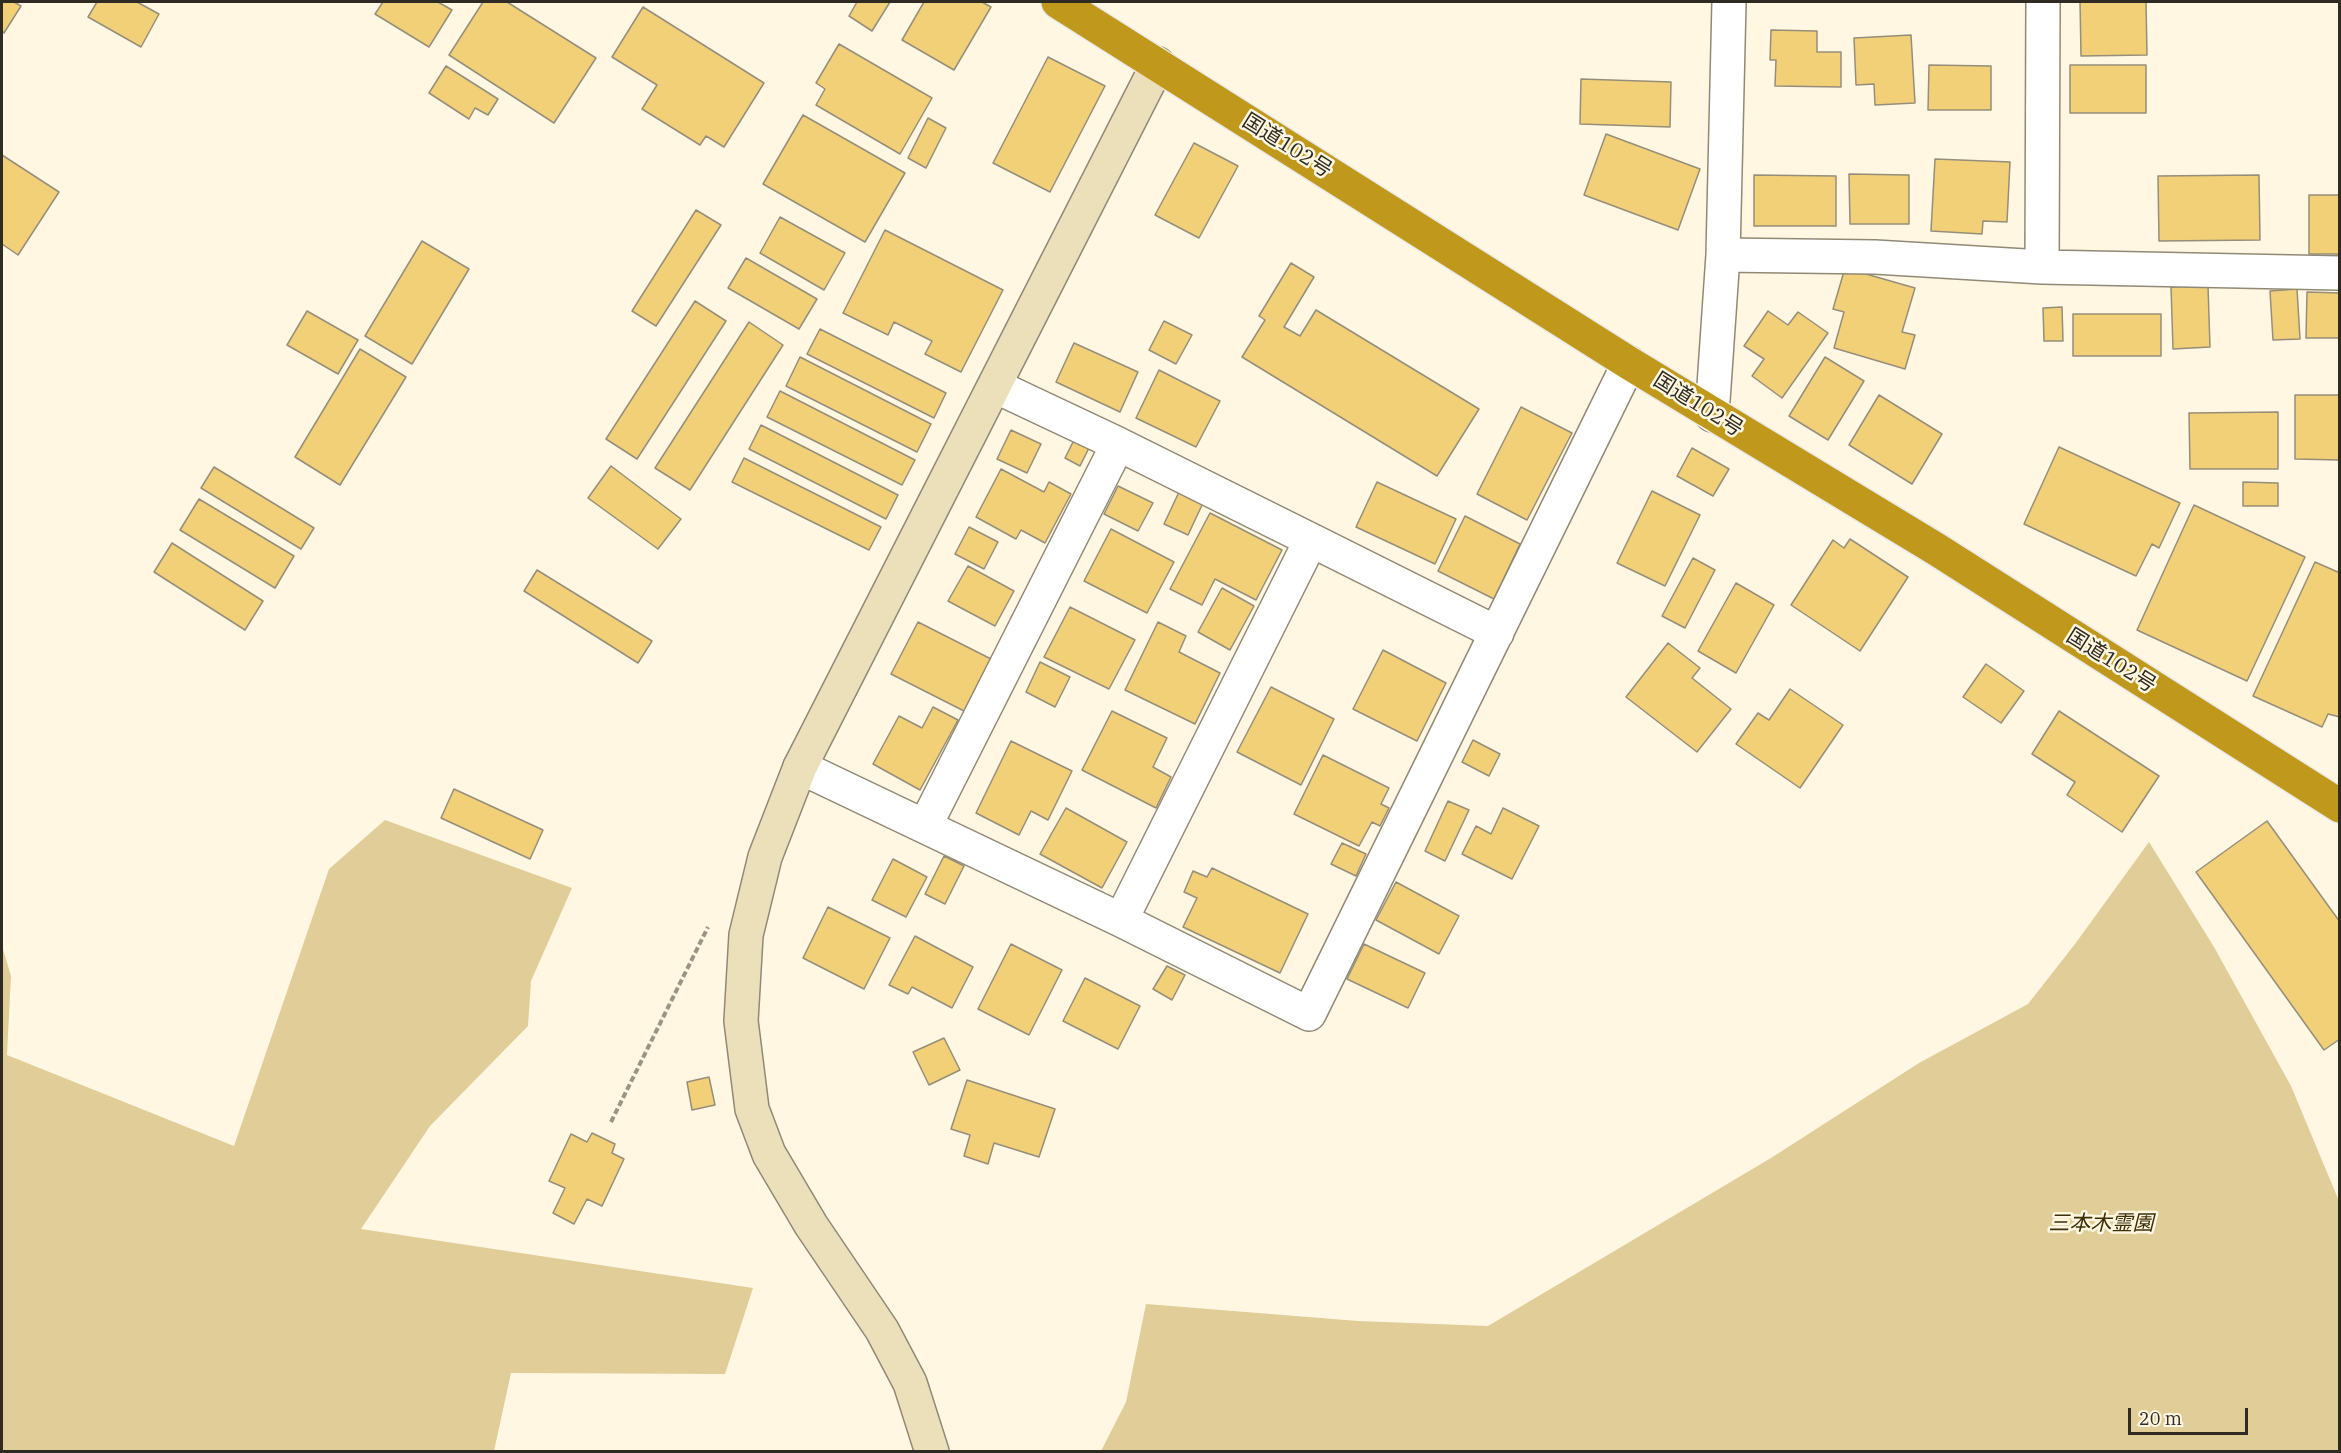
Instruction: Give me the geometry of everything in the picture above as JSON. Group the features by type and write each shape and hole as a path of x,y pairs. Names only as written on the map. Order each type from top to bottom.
{"highway":[{"name":"国道102号","path":"1058,2 1712,415 1946,556 2340,806"}],"street":[{"path":"1712,415 1723,255 1729,2"},
{"path":"2042,267 2043,2"},
{"path":"932,1452 910,1383 882,1330 811,1225 775,1164 752,1109 741,1021 746,935 765,857 800,767 1158,64"},
{"path":"1723,255 1875,257 2042,267 2340,273"},
{"path":"800,767 1310,1014 1629,363"},
{"path":"994,386 1118,444 1497,633"},
{"path":"925,826 1118,444"},
{"path":"1120,920 1311,540"}],"path":[{"path":"610,1122 712,920"}],"green space":[{"path":"385,820 572,888 531,981 528,1026 430,1126 361,1229 753,1288 725,1374 511,1373 494,1451 2,1451 2,946 11,976 7,1055 234,1146 329,869"},
{"name":"三本木霊園","path":"2149,842 2214,947 2291,1086 2339,1201 2339,1451 1101,1451 1126,1402 1146,1304 1358,1321 1488,1326 1771,1158 1919,1063 2028,1004"}],"building":[{"path":"2,2 14,2 21,6 4,33 2,31"},
{"path":"97,2 137,2 159,14 141,47 88,17"},
{"path":"383,2 438,2 452,10 429,47 375,14"},
{"path":"483,2 507,2 596,58 554,123 449,55"},
{"path":"857,2 890,2 872,31 849,16"},
{"path":"924,2 982,2 991,7 954,70 902,40"},
{"path":"2080,2 2146,2 2147,55 2081,56"},
{"path":"643,7 764,83 724,147 706,136 700,145 642,109 657,85 612,57"},
{"path":"1771,30 1817,31 1817,52 1841,52 1841,87 1775,86 1776,60 1770,60"},
{"path":"1911,35 1915,103 1875,105 1874,84 1856,85 1854,38"},
{"path":"839,44 932,98 900,154 816,105 825,89 816,83"},
{"path":"1048,57 1105,86 1050,192 993,163"},
{"path":"1929,65 1991,66 1991,110 1928,110"},
{"path":"2070,65 2146,65 2146,113 2070,113"},
{"path":"446,66 498,99 488,115 475,108 469,119 429,93"},
{"path":"1581,79 1671,82 1670,127 1580,124"},
{"path":"803,115 905,173 865,242 763,184"},
{"path":"928,118 946,128 926,168 908,158"},
{"path":"1606,134 1700,169 1678,230 1584,195"},
{"path":"1194,143 1238,166 1199,238 1155,215"},
{"path":"2,155 59,192 18,255 2,244"},
{"path":"1935,159 2010,162 2007,222 1983,221 1982,234 1931,231"},
{"path":"1849,174 1909,175 1909,224 1850,224"},
{"path":"1754,175 1836,176 1836,226 1754,226"},
{"path":"2259,175 2260,240 2159,241 2158,176"},
{"path":"2309,195 2340,195 2340,254 2309,254"},
{"path":"696,210 721,225 656,326 632,311"},
{"path":"780,217 845,253 824,290 760,253"},
{"path":"885,230 1003,290 961,372 925,354 932,341 894,322 888,335 843,313"},
{"path":"422,241 469,269 412,364 365,336"},
{"path":"746,258 817,299 799,329 728,288"},
{"path":"1291,263 1314,277 1284,327 1300,336 1316,310 1479,409 1437,476 1242,357 1265,320 1259,316"},
{"path":"1845,268 1915,288 1902,332 1915,335 1905,369 1834,348 1844,312 1833,309"},
{"path":"2208,286 2210,347 2173,349 2171,287"},
{"path":"2297,289 2300,339 2273,340 2270,291"},
{"path":"2307,292 2340,293 2340,338 2306,338"},
{"path":"695,301 726,321 637,459 606,439"},
{"path":"2062,307 2063,341 2044,341 2043,308"},
{"path":"307,311 358,340 338,374 287,345"},
{"path":"1768,311 1788,325 1798,312 1828,333 1782,398 1752,376 1764,359 1744,346"},
{"path":"2073,314 2161,314 2161,356 2073,356"},
{"path":"1164,321 1192,335 1176,364 1149,350"},
{"path":"749,322 783,345 690,490 655,468"},
{"path":"820,329 946,393 934,418 807,354"},
{"path":"1074,343 1138,372 1120,412 1056,382"},
{"path":"360,349 406,377 340,485 295,457"},
{"path":"800,357 931,424 917,452 786,386"},
{"path":"1825,357 1864,381 1828,440 1789,416"},
{"path":"1159,370 1220,401 1196,447 1136,418"},
{"path":"780,391 915,460 902,485 767,417"},
{"path":"1879,395 1942,434 1912,484 1849,445"},
{"path":"2295,395 2340,395 2340,460 2295,459"},
{"path":"1521,407 1572,433 1527,520 1477,494"},
{"path":"2278,412 2278,469 2190,469 2189,413"},
{"path":"761,425 898,495 886,519 749,449"},
{"path":"1011,430 1041,444 1027,473 997,459"},
{"path":"1075,438 1090,446 1080,466 1065,458"},
{"path":"2059,447 2180,503 2159,548 2152,544 2136,576 2024,524"},
{"path":"1692,448 1729,469 1713,496 1677,476"},
{"path":"744,458 881,527 869,550 732,482"},
{"path":"611,466 681,519 658,549 588,498"},
{"path":"214,467 314,528 301,549 201,488"},
{"path":"1001,469 1044,492 1049,482 1071,494 1045,543 1021,530 1016,539 976,517"},
{"path":"1377,482 1456,519 1435,564 1356,527"},
{"path":"2243,482 2278,483 2278,506 2243,506"},
{"path":"1118,486 1153,503 1138,531 1104,514"},
{"path":"1652,491 1700,515 1665,586 1617,563"},
{"path":"1179,492 1203,503 1188,535 1164,524"},
{"path":"199,499 294,556 275,588 180,530"},
{"path":"2194,505 2305,557 2247,681 2137,630"},
{"path":"1210,513 1282,550 1256,600 1215,579 1202,605 1170,589"},
{"path":"1465,516 1520,544 1494,599 1438,571"},
{"path":"969,527 998,542 984,569 955,554"},
{"path":"1111,529 1174,562 1147,613 1084,581"},
{"path":"1850,539 1908,577 1860,651 1791,605 1833,540 1844,548"},
{"path":"172,543 263,601 245,630 154,572"},
{"path":"1693,558 1715,570 1685,628 1662,616"},
{"path":"2315,562 2340,573 2340,717 2328,714 2322,727 2253,696"},
{"path":"968,566 1014,591 995,626 948,601"},
{"path":"537,570 652,641 638,663 524,591"},
{"path":"1736,583 1774,605 1736,673 1698,651"},
{"path":"1222,588 1254,606 1230,650 1198,632"},
{"path":"1070,607 1135,640 1109,689 1044,657"},
{"path":"918,622 991,659 964,711 891,674"},
{"path":"1158,622 1186,636 1179,652 1220,673 1195,724 1125,690"},
{"path":"1668,643 1700,668 1692,678 1731,709 1697,752 1626,697"},
{"path":"1383,650 1446,683 1417,741 1353,709"},
{"path":"1040,662 1070,677 1055,707 1026,692"},
{"path":"1986,664 2024,691 2001,723 1963,697"},
{"path":"1271,687 1334,719 1301,785 1237,752"},
{"path":"1790,689 1843,725 1800,788 1736,744 1758,713 1769,720"},
{"path":"933,707 958,720 920,790 873,764 899,716 922,728"},
{"path":"1112,711 1167,738 1153,767 1171,777 1156,808 1082,770"},
{"path":"2059,711 2159,776 2122,832 2067,795 2075,782 2032,754"},
{"path":"1473,740 1500,754 1489,776 1462,762"},
{"path":"1011,741 1072,771 1048,820 1031,811 1019,835 976,813"},
{"path":"1323,755 1389,788 1381,804 1389,808 1380,826 1372,822 1359,846 1294,814"},
{"path":"454,789 543,830 530,859 441,818"},
{"path":"1448,801 1469,810 1445,861 1425,851"},
{"path":"1066,808 1127,842 1102,888 1040,854"},
{"path":"1503,808 1539,826 1512,879 1462,854 1476,826 1491,834"},
{"path":"2267,821 2340,922 2340,1039 2324,1050 2196,872"},
{"path":"1342,843 1366,854 1356,876 1331,864"},
{"path":"944,856 964,866 945,904 925,894"},
{"path":"893,859 927,877 906,917 872,900"},
{"path":"1212,868 1308,914 1280,973 1183,927 1197,898 1184,892 1193,871 1207,877"},
{"path":"1396,882 1459,916 1439,954 1376,920"},
{"path":"828,907 890,938 864,989 803,958"},
{"path":"915,936 973,967 952,1008 912,987 908,994 889,985"},
{"path":"1011,944 1062,970 1029,1035 978,1009"},
{"path":"1364,944 1425,973 1408,1008 1347,979"},
{"path":"1167,966 1185,975 1172,1000 1153,989"},
{"path":"1085,978 1140,1006 1118,1049 1063,1021"},
{"path":"944,1038 960,1070 929,1085 913,1052"},
{"path":"709,1077 715,1105 692,1110 687,1082"},
{"path":"967,1080 1055,1109 1039,1157 994,1143 988,1164 964,1156 970,1135 951,1129"},
{"path":"592,1133 615,1144 612,1153 624,1159 602,1206 587,1199 574,1224 553,1213 565,1188 549,1181 571,1134 587,1142"}]}
